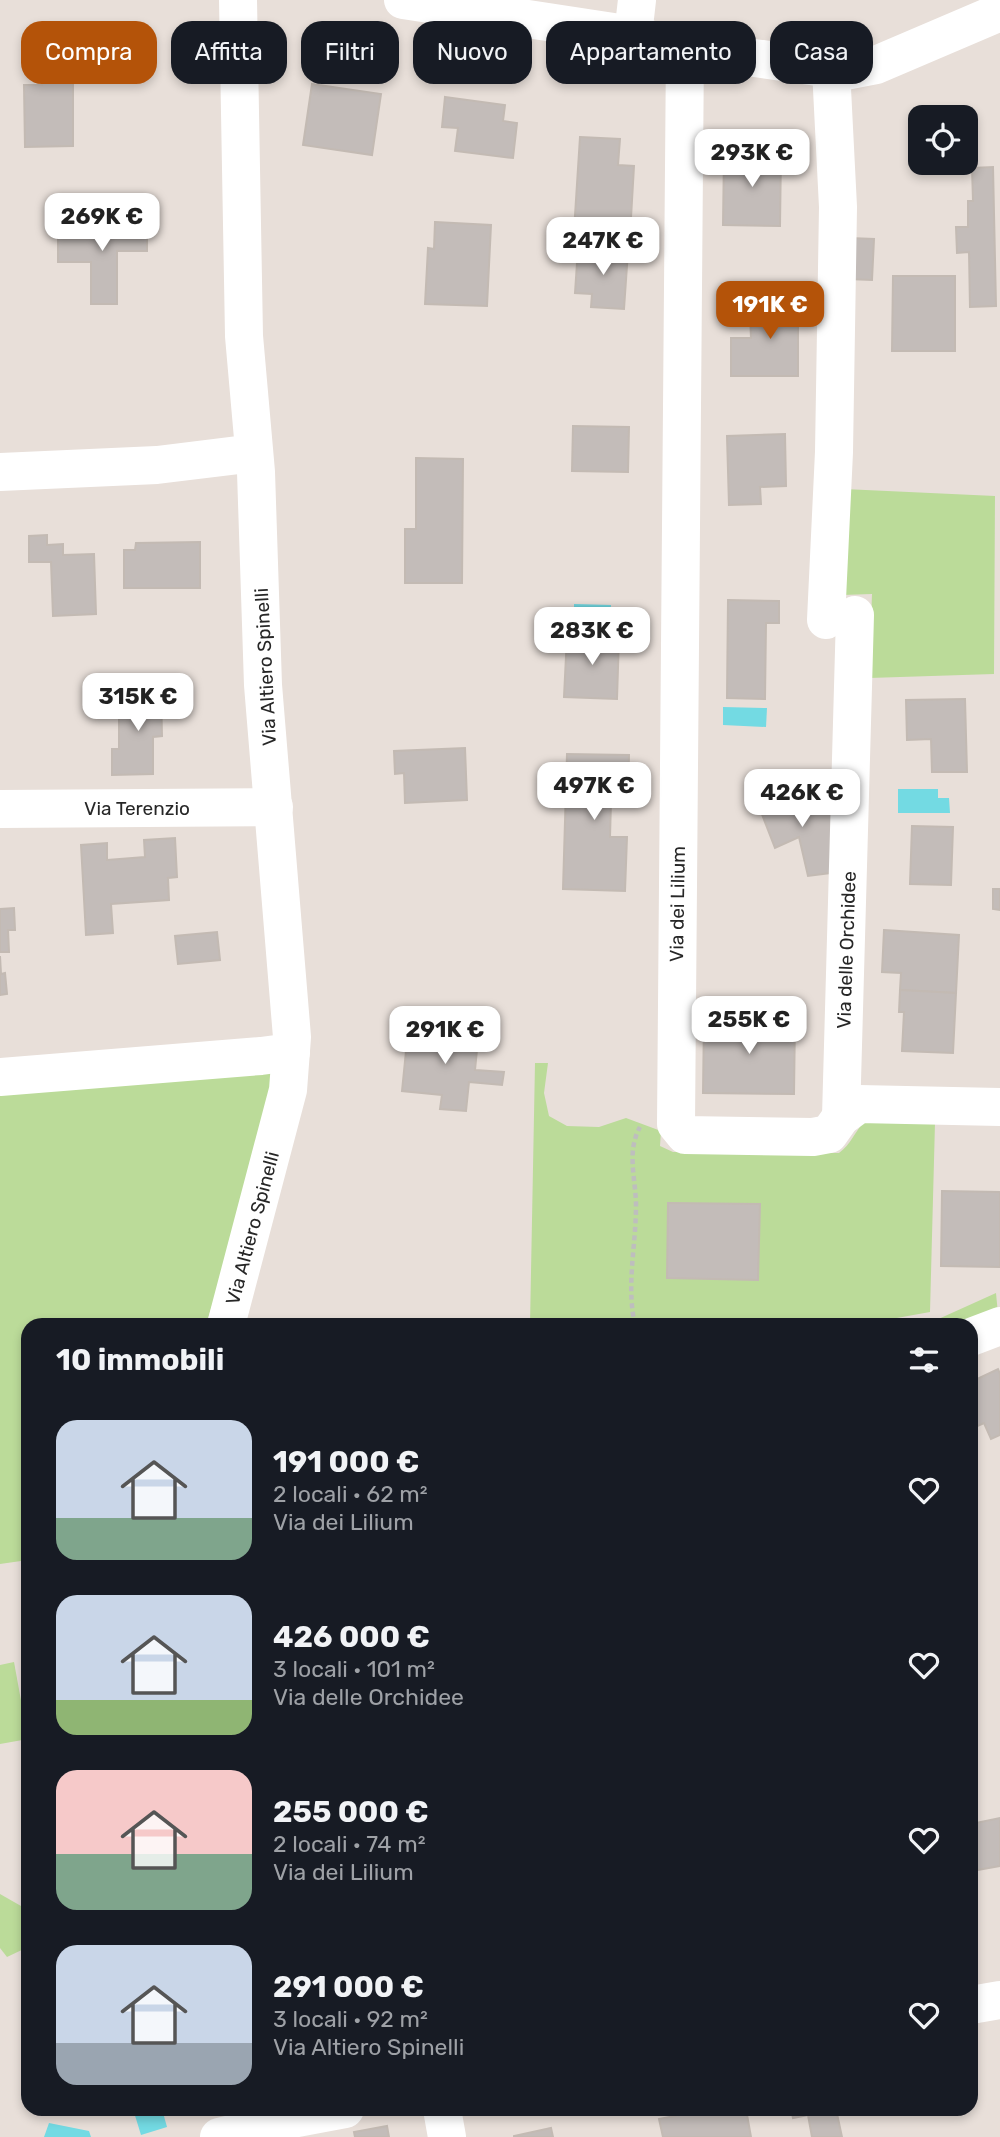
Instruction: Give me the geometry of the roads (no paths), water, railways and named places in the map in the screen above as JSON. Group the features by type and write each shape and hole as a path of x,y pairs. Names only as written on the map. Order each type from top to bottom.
{"street":[{"name":"Via Altiero Spinelli","path":"228,1318 288,1090 292,1037 263,685 253,443 244,336 237,0"},
{"path":"403,0 635,18"},
{"path":"873,66 1000,12"},
{"name":"Via dei Lilium","path":"685,84 676,1124 685,1135 813,1137 829,1134 841,1117"},
{"name":"Via delle Orchidee","path":"832,84 838,207 834,452 840,618 841,1117"},
{"path":"0,454 253,443"},
{"path":"0,472 157,465 253,443"},
{"name":"Via Terenzio","path":"0,809 274,807"},
{"path":"0,1077 291,1052"},
{"path":"841,1117 859,1104 1000,1107"},
{"path":"978,1334 1000,1326"},
{"path":"978,2004 1000,2000"},
{"path":"219,2137 308,2116"},
{"path":"443,2116 447,2137"}],"water":[{"path":"574,604 611,605 610,625 574,623"},
{"path":"723,707 767,708 766,727 723,725"},
{"path":"898,789 938,789 938,798 949,798 950,813 898,813"},
{"path":"135,2116 164,2116 167,2127 141,2135"},
{"path":"49,2123 89,2131 91,2137 44,2137"}]}
